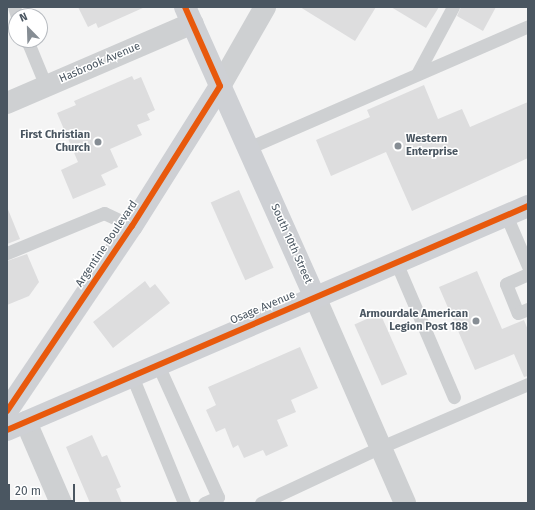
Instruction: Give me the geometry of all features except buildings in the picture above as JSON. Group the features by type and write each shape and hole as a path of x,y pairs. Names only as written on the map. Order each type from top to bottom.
{"street":[{"name":"Argentine Boulevard","path":"7,411 132,226 220,86 265,7"},
{"name":"South 10th Street","path":"189,15 405,503"},
{"name":"Hasbrook Avenue","path":"7,103 46,86 189,15"},
{"name":"Osage Avenue","path":"17,426 528,206"},
{"path":"17,426 61,503"}],"lane":[{"path":"416,74 453,7"},
{"path":"248,148 528,26"},
{"path":"30,48 46,86"},
{"path":"7,253 104,213 132,226"},
{"path":"506,215 528,266"},
{"path":"396,262 454,397"},
{"path":"528,274 506,284 518,313 528,309"},
{"path":"158,365 218,497 204,503"},
{"path":"132,376 184,503"},
{"path":"261,503 381,447 528,384"}],"cycle path":[{"path":"7,411 132,226 220,86 185,7"},
{"path":"7,430 528,206"}],"place":[{"name":"First Christian Church","path":"98,142"},
{"name":"Western Enterprise","path":"398,146"},
{"name":"Armourdale American Legion Post 188","path":"476,321"}]}
